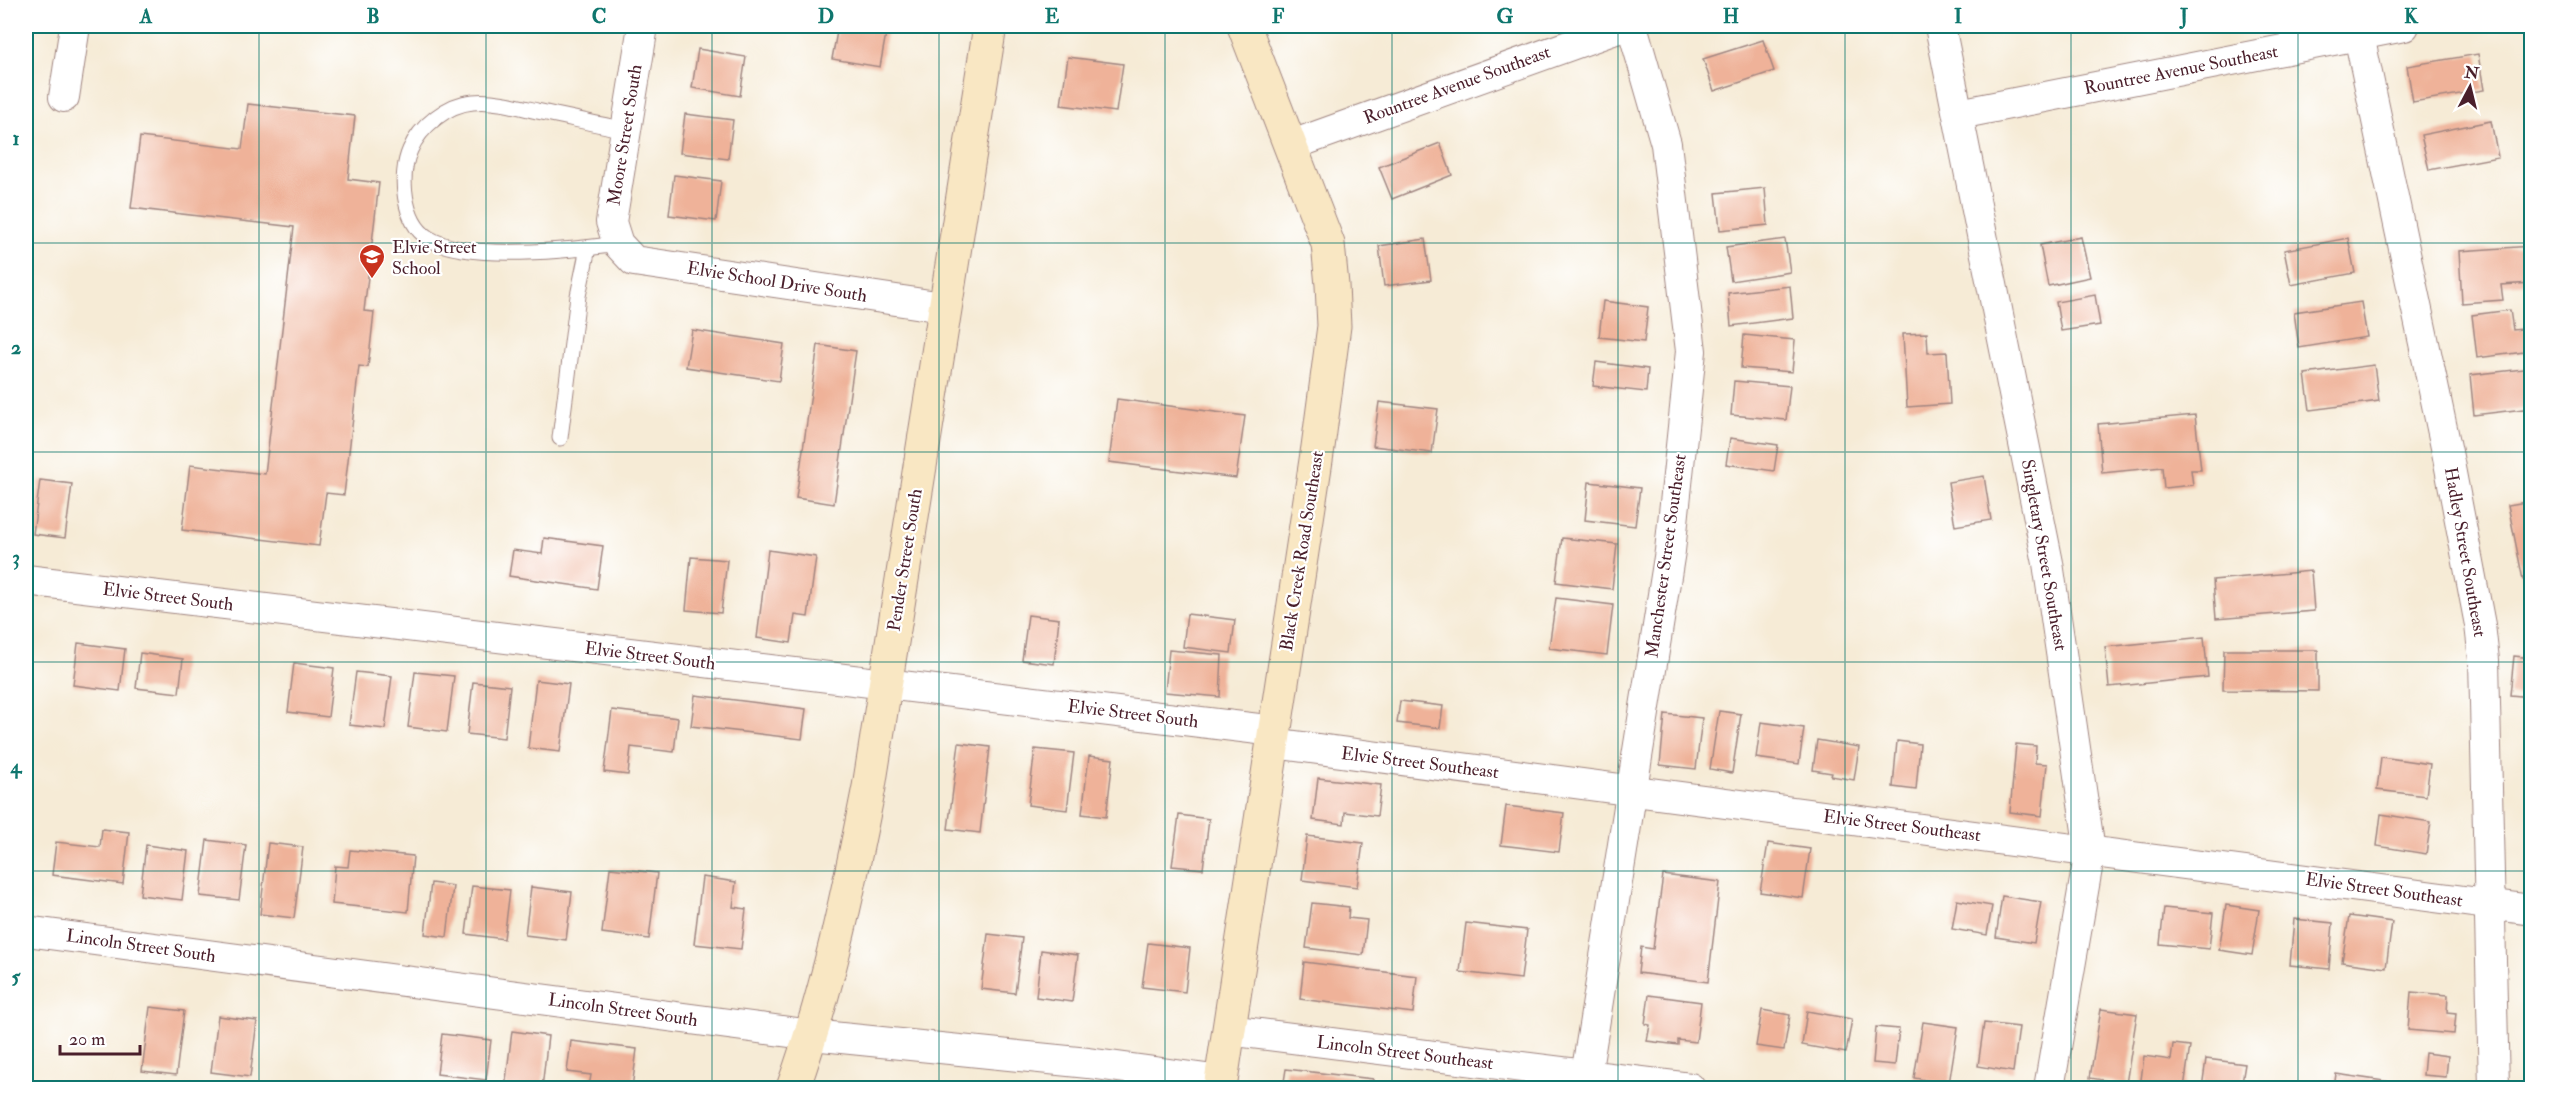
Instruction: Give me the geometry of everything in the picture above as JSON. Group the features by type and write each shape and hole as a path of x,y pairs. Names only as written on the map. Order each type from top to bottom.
{"street":[{"path":"64,97 75,26"},
{"name":"Moore Street South","path":"618,244 611,222 643,26"},
{"name":"Pender Street South","path":"793,1089 812,1035 854,865 869,787 943,307 990,26"},
{"name":"Black Creek Road Southeast","path":"1220,1085 1318,447 1334,326 1328,244 1292,145 1244,26"},
{"name":"Rountree Avenue Southeast","path":"1292,145 1624,26"},
{"name":"Manchester Street Southeast","path":"1585,1082 1670,551 1691,351 1666,144 1632,26"},
{"name":"Singletary Street Southeast","path":"1940,26 2048,563 2090,851 2049,1089"},
{"name":"Rountree Avenue Southeast","path":"1959,114 2358,30 2403,26"},
{"name":"Hadley Street Southeast","path":"2358,30 2445,440 2480,625 2484,660 2494,1089"},
{"name":"Elvie School Drive South","path":"618,244 634,261 943,307"},
{"name":"Elvie Street South","path":"26,580 885,683 1274,737"},
{"name":"Elvie Street Southeast","path":"1274,737 1632,790 2532,910"},
{"name":"Lincoln Street South","path":"26,931 812,1035 1088,1064 1220,1085"},
{"name":"Lincoln Street Southeast","path":"1228,1030 1585,1082 1690,1089"}],"lane":[{"path":"618,244 588,248 507,250 453,248 427,237 412,220 406,198 405,173 410,149 427,126 451,107 473,102 502,103 626,130"},
{"path":"560,438 578,296 588,248"}],"building":[{"path":"838,26 887,28 880,67 832,59"},
{"path":"2180,26 2213,26 2213,27 2181,31"},
{"path":"1763,40 1774,71 1714,91 1703,59"},
{"path":"698,49 746,57 740,96 692,88"},
{"path":"2478,54 2484,90 2413,102 2407,66"},
{"path":"1068,57 1123,64 1116,112 1061,105"},
{"path":"248,104 355,116 348,179 379,183 364,311 374,312 368,367 359,366 344,495 326,493 319,546 182,530 190,465 265,474 294,227 131,208 140,137 242,149"},
{"path":"685,114 733,120 728,159 680,153"},
{"path":"2491,121 2498,157 2429,170 2421,135"},
{"path":"1440,143 1452,175 1392,199 1379,167"},
{"path":"674,175 721,181 716,221 669,215"},
{"path":"1765,188 1768,225 1720,230 1716,193"},
{"path":"2081,237 2090,277 2048,286 2040,245"},
{"path":"2348,238 2355,273 2291,285 2284,250"},
{"path":"1425,239 1431,280 1384,286 1379,246"},
{"path":"1785,239 1790,272 1731,281 1726,247"},
{"path":"2532,246 2532,283 2501,285 2503,300 2462,303 2459,251"},
{"path":"1790,286 1793,318 1731,326 1728,293"},
{"path":"2095,295 2100,325 2061,331 2056,302"},
{"path":"1603,301 1648,307 1644,342 1599,337"},
{"path":"2361,302 2367,337 2299,348 2294,312"},
{"path":"2510,310 2513,330 2532,328 2532,351 2477,358 2472,315"},
{"path":"692,330 784,344 779,381 686,367"},
{"path":"1927,333 1928,353 1947,352 1950,404 1907,407 1903,334"},
{"path":"1744,335 1795,340 1792,372 1741,368"},
{"path":"818,345 856,351 834,504 796,498"},
{"path":"1596,362 1648,369 1646,392 1593,386"},
{"path":"2374,365 2379,401 2310,410 2305,374"},
{"path":"2532,368 2532,408 2474,415 2470,375"},
{"path":"1734,381 1790,386 1786,420 1731,415"},
{"path":"1117,399 1245,416 1236,478 1109,462"},
{"path":"1379,402 1438,409 1432,453 1373,446"},
{"path":"2195,415 2201,470 2191,470 2193,485 2164,488 2162,467 2102,473 2098,424"},
{"path":"1730,438 1778,445 1774,471 1726,464"},
{"path":"1984,476 1991,520 1955,526 1948,482"},
{"path":"40,480 72,484 65,538 33,534"},
{"path":"1589,482 1640,488 1635,526 1585,520"},
{"path":"2532,501 2532,579 2523,580 2508,505"},
{"path":"544,538 603,546 597,589 509,576 513,550 542,554"},
{"path":"1562,538 1617,544 1612,589 1556,582"},
{"path":"768,550 816,557 808,617 795,615 791,643 757,638"},
{"path":"691,557 727,560 721,613 686,610"},
{"path":"2311,571 2314,611 2216,619 2213,580"},
{"path":"1556,598 1613,605 1607,655 1549,648"},
{"path":"1187,614 1235,620 1231,653 1183,647"},
{"path":"1028,615 1059,619 1054,664 1022,660"},
{"path":"2204,637 2208,677 2109,687 2105,647"},
{"path":"78,643 125,649 120,691 73,685"},
{"path":"1169,650 1222,655 1220,697 1165,692"},
{"path":"2224,650 2318,650 2318,691 2223,690"},
{"path":"140,653 183,659 179,693 136,688"},
{"path":"2514,656 2532,658 2532,697 2510,695"},
{"path":"294,663 334,668 328,717 288,712"},
{"path":"356,672 392,676 385,729 349,725"},
{"path":"415,672 454,676 447,732 408,727"},
{"path":"536,680 569,684 560,752 528,748"},
{"path":"473,682 510,686 504,738 467,734"},
{"path":"695,695 806,709 802,739 691,726"},
{"path":"1400,701 1443,706 1440,728 1397,723"},
{"path":"612,710 678,718 674,752 631,747 628,775 604,772"},
{"path":"1719,711 1741,714 1732,773 1710,769"},
{"path":"1665,714 1702,718 1696,769 1660,765"},
{"path":"1761,722 1804,728 1799,764 1756,758"},
{"path":"1817,740 1859,747 1854,780 1813,770"},
{"path":"1897,741 1920,744 1916,790 1893,787"},
{"path":"959,743 990,747 980,833 948,829"},
{"path":"2016,744 2036,746 2035,763 2047,764 2042,816 2010,812"},
{"path":"1035,749 1074,753 1067,810 1028,805"},
{"path":"1089,756 1113,759 1106,817 1082,814"},
{"path":"2381,757 2430,764 2426,796 2377,790"},
{"path":"1318,778 1381,785 1377,816 1345,812 1344,824 1313,820"},
{"path":"1506,806 1564,813 1559,852 1501,845"},
{"path":"2381,814 2431,822 2426,854 2377,846"},
{"path":"1179,815 1209,819 1203,869 1172,866"},
{"path":"102,829 129,832 123,884 52,875 56,842 100,847"},
{"path":"1307,836 1363,843 1357,887 1302,880"},
{"path":"207,840 246,845 239,900 200,896"},
{"path":"268,843 303,847 294,918 260,914"},
{"path":"1768,843 1810,849 1803,898 1760,892"},
{"path":"146,845 188,851 182,900 140,895"},
{"path":"350,850 413,856 408,912 332,904 335,866 348,867"},
{"path":"610,868 657,873 649,939 602,933"},
{"path":"1663,875 1720,882 1708,982 1638,973 1641,947 1653,949"},
{"path":"702,877 736,882 733,907 746,909 741,949 694,944"},
{"path":"431,883 453,886 447,937 425,934"},
{"path":"472,886 510,890 504,939 466,934"},
{"path":"531,887 572,892 566,940 525,935"},
{"path":"2002,896 2041,902 2034,943 1996,937"},
{"path":"1957,900 1992,906 1987,935 1952,929"},
{"path":"1312,903 1349,907 1348,918 1367,920 1363,955 1306,948"},
{"path":"2226,905 2259,910 2252,955 2219,950"},
{"path":"2164,908 2213,913 2209,949 2160,944"},
{"path":"2349,916 2392,922 2386,968 2342,962"},
{"path":"2294,919 2333,923 2329,969 2290,965"},
{"path":"1466,923 1527,930 1521,979 1460,972"},
{"path":"988,934 1022,938 1015,993 981,989"},
{"path":"1148,943 1190,948 1185,992 1142,987"},
{"path":"1041,950 1078,955 1072,1002 1036,997"},
{"path":"1304,962 1417,976 1413,1013 1300,999"},
{"path":"2526,968 2532,968 2532,1042 2528,1042"},
{"path":"2411,992 2448,995 2447,1012 2456,1013 2454,1034 2408,1030"},
{"path":"1649,995 1701,1002 1696,1042 1678,1040 1678,1045 1647,1041 1650,1025 1645,1024"},
{"path":"150,1007 184,1011 176,1075 142,1071"},
{"path":"2101,1009 2137,1014 2126,1084 2090,1078"},
{"path":"1762,1010 1790,1015 1784,1050 1756,1046"},
{"path":"1807,1011 1852,1019 1846,1053 1802,1045"},
{"path":"218,1016 257,1021 250,1077 211,1072"},
{"path":"1923,1022 1958,1027 1949,1084 1914,1078"},
{"path":"1984,1023 2019,1027 2013,1072 1978,1066"},
{"path":"1876,1027 1899,1029 1895,1065 1873,1063"},
{"path":"512,1031 548,1036 542,1088 505,1088"},
{"path":"442,1034 491,1040 486,1080 437,1074"},
{"path":"571,1041 637,1049 632,1088 589,1087 591,1075 567,1072"},
{"path":"2173,1044 2190,1046 2184,1088 2140,1088 2144,1056 2171,1060"},
{"path":"2425,1053 2448,1056 2446,1077 2423,1075"},
{"path":"2206,1059 2245,1064 2241,1088 2202,1088"},
{"path":"1286,1069 1373,1079 1372,1088 1283,1088"},
{"path":"2336,1074 2390,1082 2389,1088 2334,1088"},
{"path":"911,1083 945,1086 945,1088 911,1088"}],"place":[{"name":"Elvie Street School","path":"372,280"}]}
